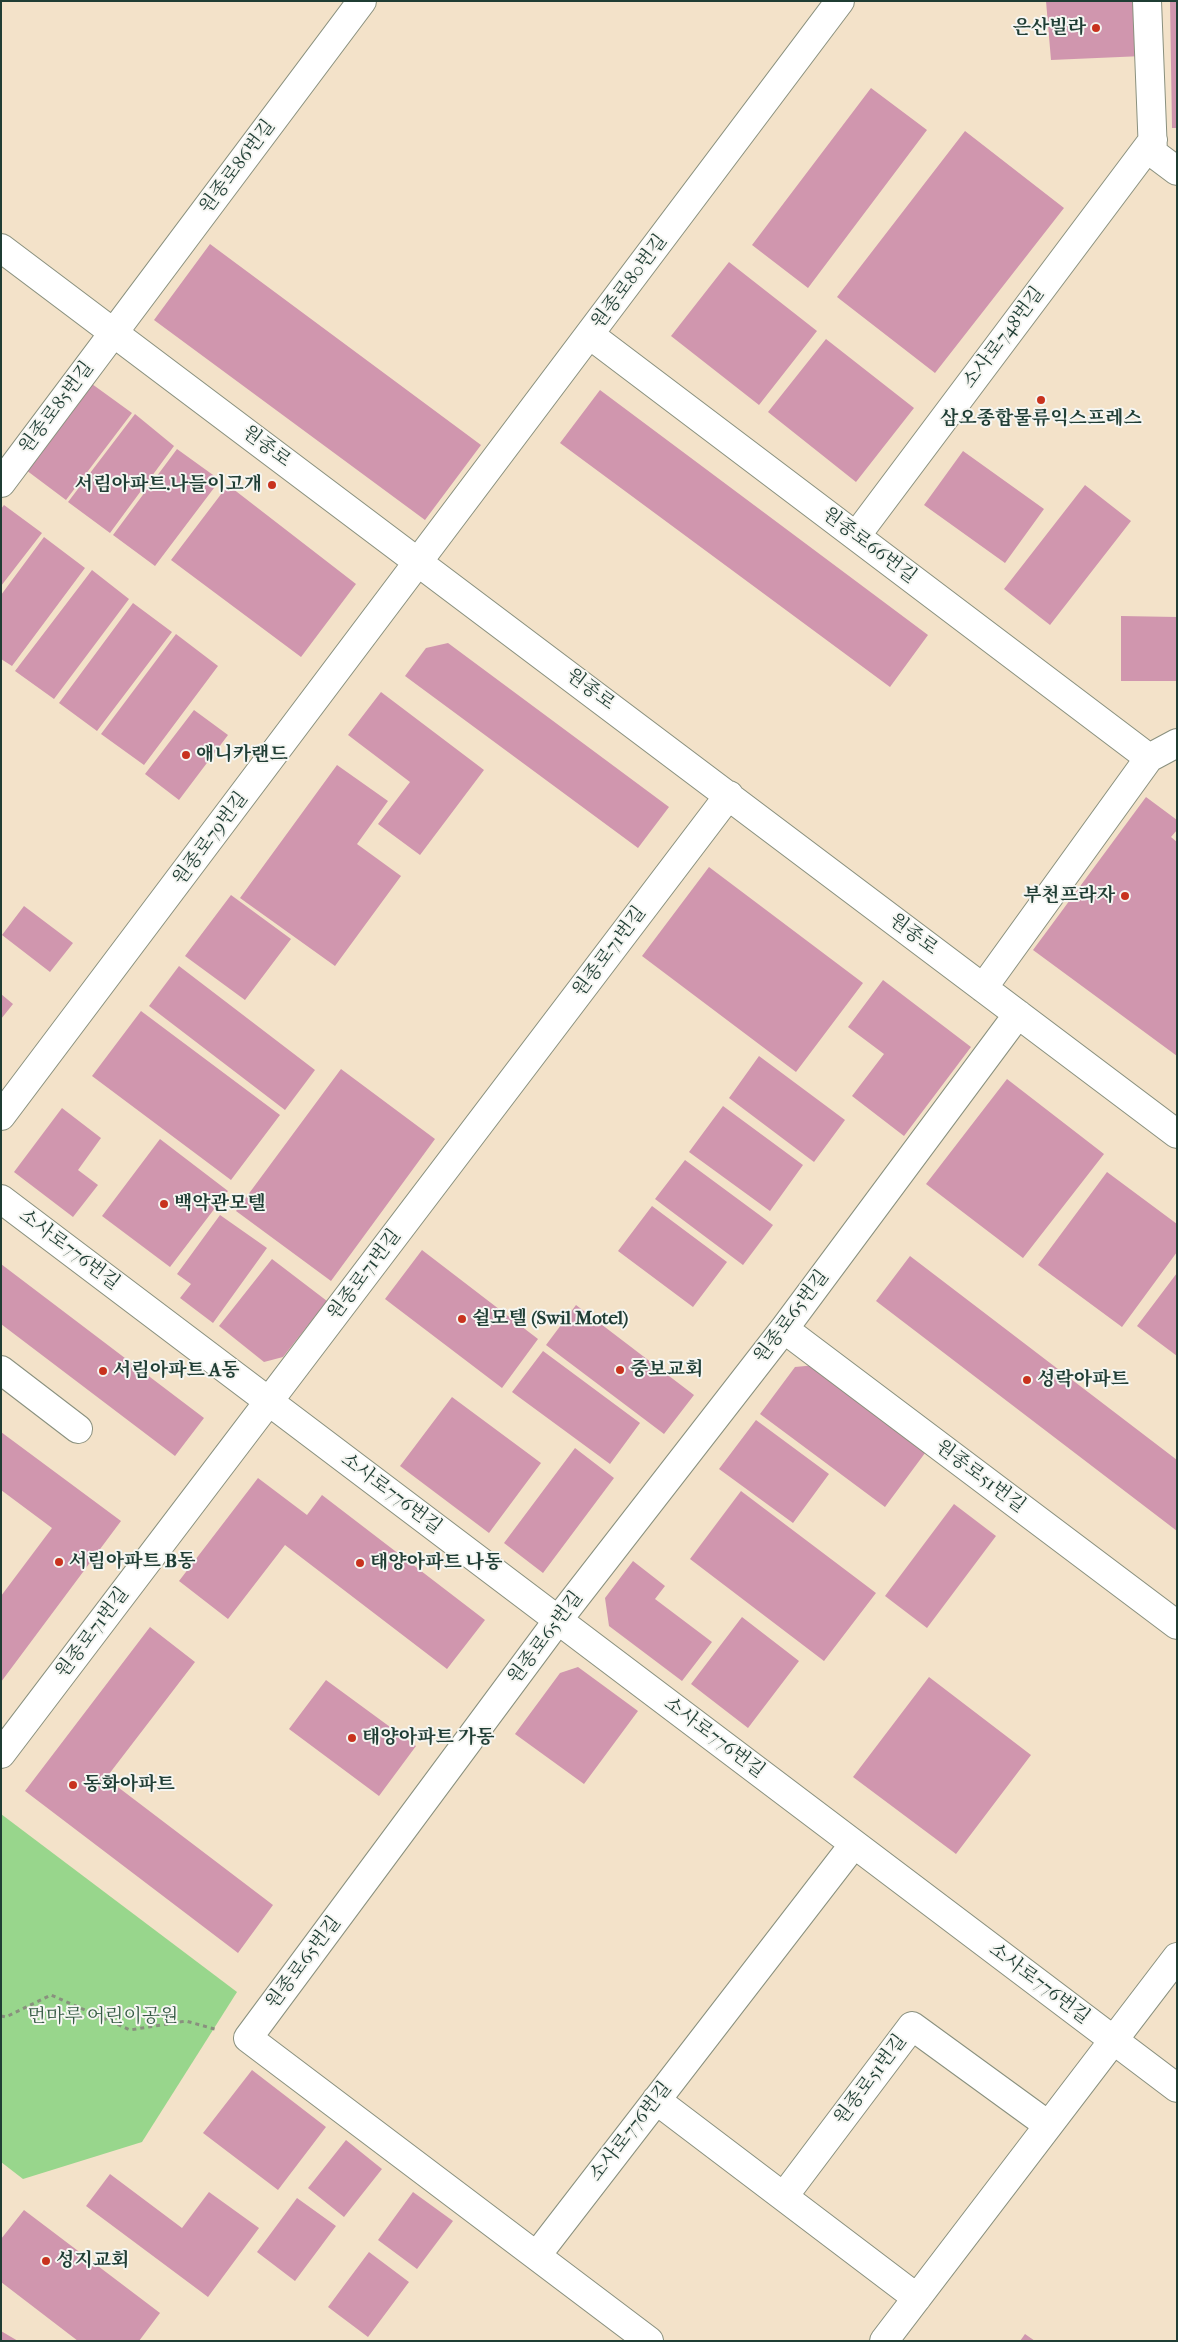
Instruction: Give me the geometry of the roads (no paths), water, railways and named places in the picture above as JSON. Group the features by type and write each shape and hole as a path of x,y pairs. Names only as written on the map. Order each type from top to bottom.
{"street":[{"name":"원종로86번길","path":"114,333 362,1"},
{"name":"원종로80번길","path":"420,562 840,1"},
{"path":"1147,1 1153,153 1177,171"},
{"name":"소사로748번길","path":"856,536 1153,140"},
{"name":"원종로","path":"1,248 1177,1134"},
{"name":"원종로85번길","path":"1,483 114,333"},
{"name":"원종로66번길","path":"590,335 1149,758"},
{"name":"원종로79번길","path":"1,1116 420,562"},
{"path":"984,988 1149,758 1177,743"},
{"name":"원종로71번길","path":"1,1754 728,795"},
{"name":"원종로65번길","path":"537,2255 248,2038 558,1620 784,1329 1018,1014"},
{"name":"소사로776번길","path":"1,1198 1177,2088"},
{"name":"원종로51번길","path":"784,1329 1177,1625"},
{"path":"1,1370 78,1429"},
{"name":"소사로776번길","path":"537,2255 854,1844"},
{"path":"884,2341 1177,1957"},
{"name":"원종로51번길","path":"784,2196 912,2026 1048,2125"},
{"path":"656,2100 917,2298"},
{"path":"537,2255 649,2341"}],"place":[{"name":"은산빌라","path":"1096,28"},
{"name":"삼오종합물류익스프레스","path":"1041,400"},
{"name":"서림아파트.나들이고개","path":"272,485"},
{"name":"애니카랜드","path":"186,755"},
{"name":"부천프라자","path":"1125,896"},
{"name":"백악관모텔","path":"164,1204"},
{"name":"쉴모텔 (Swil Motel)","path":"462,1319"},
{"name":"중보교회","path":"620,1370"},
{"name":"서림아파트 A동","path":"103,1371"},
{"name":"성락아파트","path":"1027,1380"},
{"name":"서림아파트 B동","path":"59,1562"},
{"name":"태양아파트 나동","path":"360,1563"},
{"name":"태양아파트 가동","path":"352,1738"},
{"name":"동화아파트","path":"73,1785"},
{"name":"성지교회","path":"46,2261"}],"park label":[{"name":"먼마루 어린이공원","path":"103,2017"}]}
